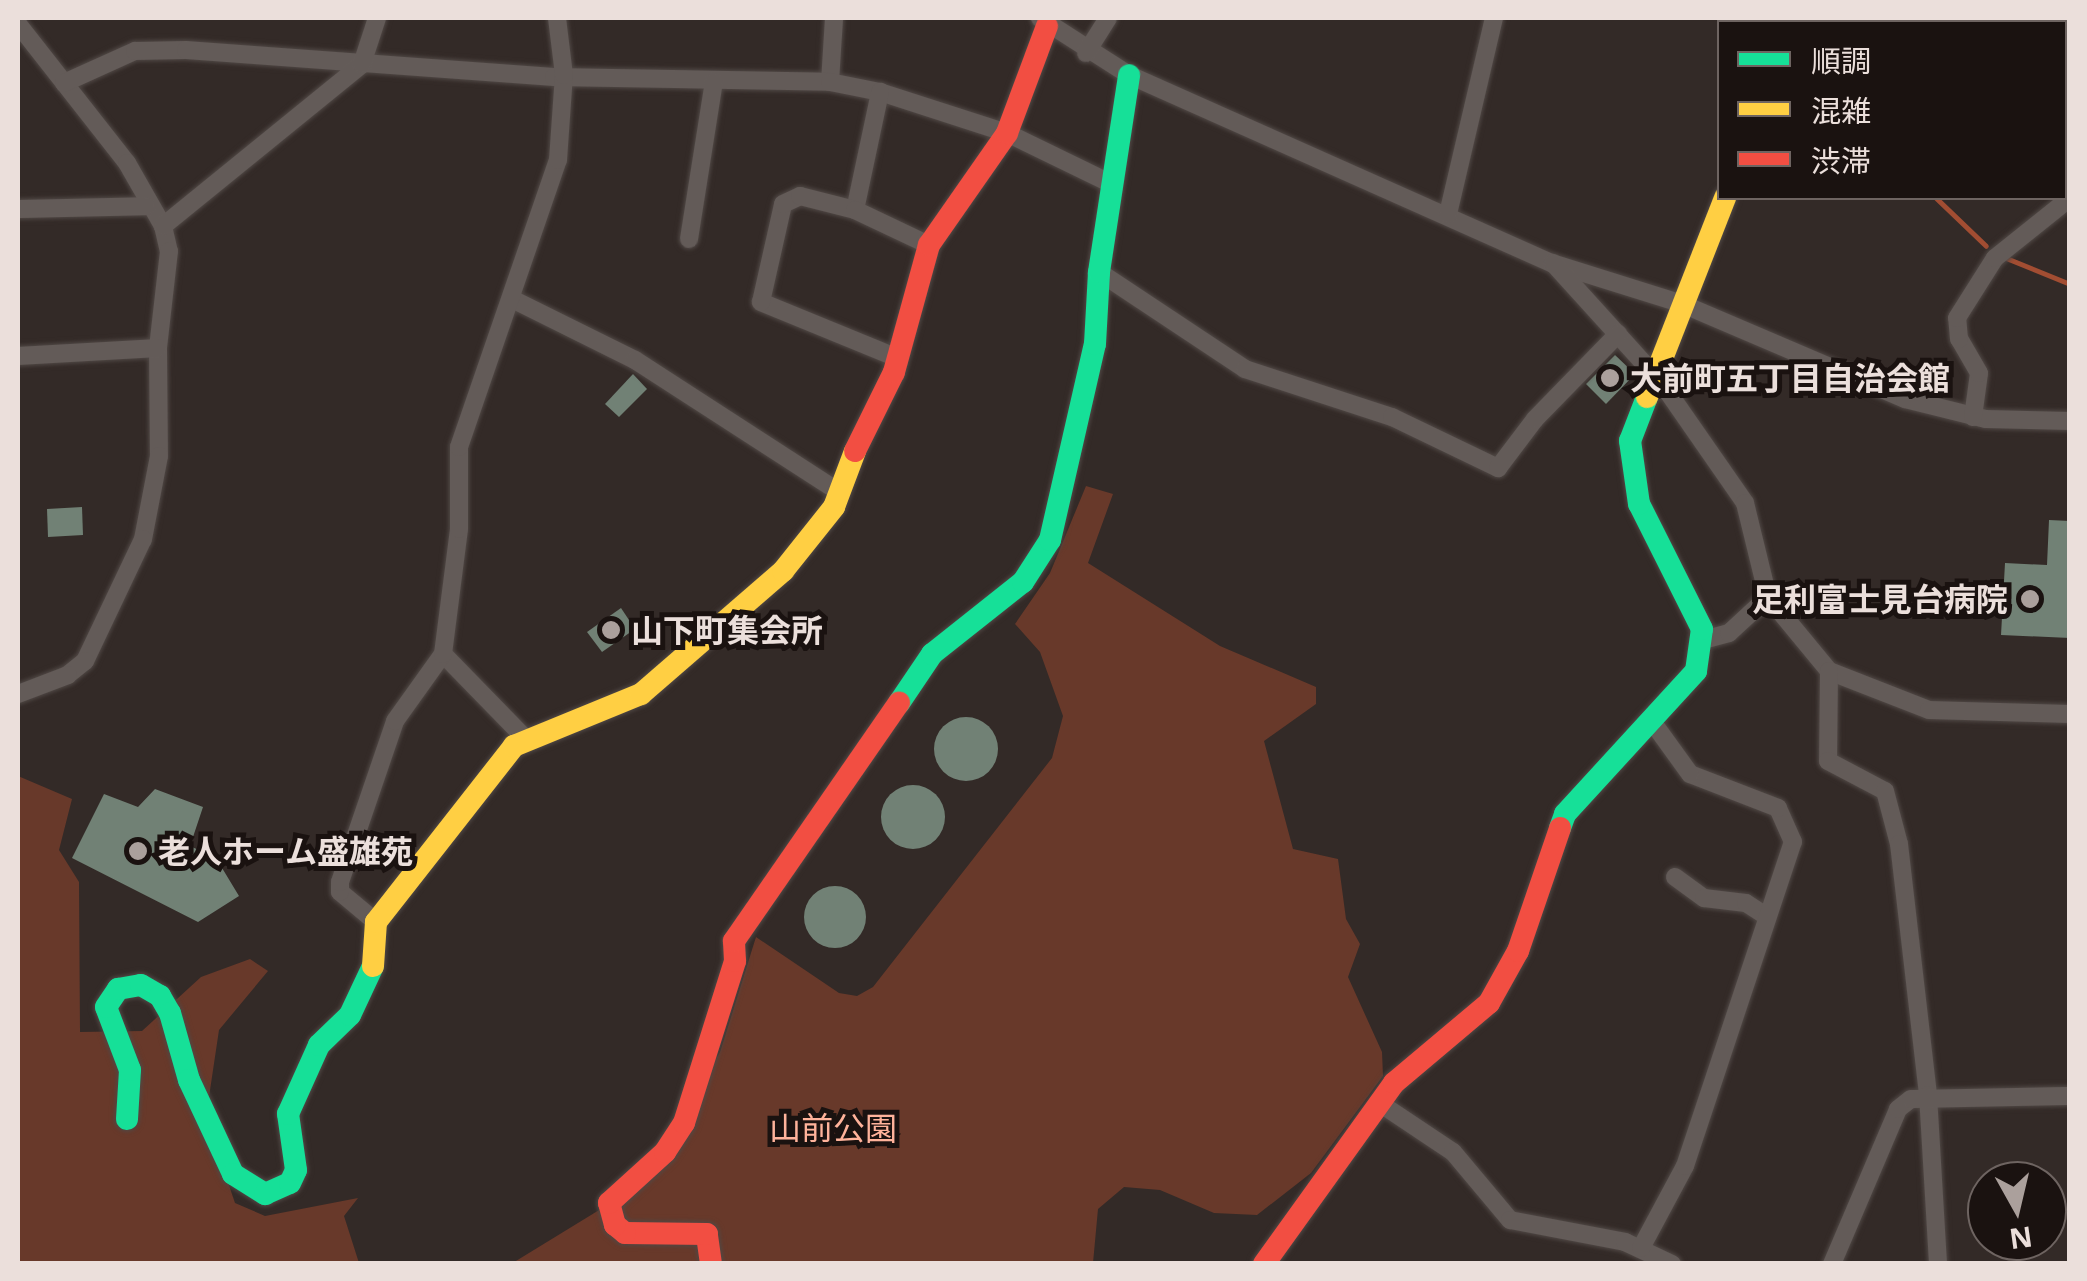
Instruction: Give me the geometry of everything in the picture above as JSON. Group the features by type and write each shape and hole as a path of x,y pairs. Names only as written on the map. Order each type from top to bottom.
{"street":[{"path":"163,226 362,64 377,18"},
{"path":"376,922 340,892 340,882 395,721 443,654 459,529 459,447 558,160 564,76 557,18"},
{"path":"830,82 834,18"},
{"path":"1086,52 1108,18"},
{"path":"1448,214 1494,18"},
{"path":"127,1120 130,1070 106,1007 118,989 142,985 170,1014 189,1080 233,1174 256,1192 276,1192 290,1183 296,1170 288,1114 319,1045 350,1015 368,978 378,952 376,922 525,738 614,710 673,670 782,571 834,507 836,490 895,357 929,245 1007,134 1043,22 1129,75 1552,263 1680,303 1904,399 1973,416 2070,422"},
{"path":"18,24 127,164 146,206 163,226 169,251 158,348 159,456 143,539 85,661 68,676 18,694"},
{"path":"64,83 135,51 564,76 830,82 880,92 1007,134 1112,184"},
{"path":"711,1264 708,1234 625,1233 615,1225 609,1203 665,1152 684,1123 735,961 734,941 932,654 1023,582 1050,540 1095,344 1099,272 1129,75"},
{"path":"690,238 714,82"},
{"path":"855,210 880,92"},
{"path":"895,357 761,302 787,199 800,196 855,210 929,245"},
{"path":"1973,416 1979,373 1958,339 1957,318 1995,258 2070,198"},
{"path":"1264,1264 1378,1102 1488,1003 1518,952 1565,814 1654,724 1696,671 1703,640 1696,610 1639,504 1630,464 1636,415 1724,200"},
{"path":"18,209 146,206"},
{"path":"1552,263 1652,373 1745,503 1768,597 1830,670 1929,710 2070,714"},
{"path":"1099,272 1245,369 1392,417 1498,468 1535,419 1618,334"},
{"path":"512,300 635,360 836,490"},
{"path":"18,356 158,348"},
{"path":"1703,640 1729,633 1768,597"},
{"path":"443,654 525,738"},
{"path":"1830,670 1828,760 1890,796 1928,1095 1938,1264"},
{"path":"1641,1248 1685,1166 1766,916 1791,855 1785,818 1767,800 1690,774 1654,724"},
{"path":"1676,877 1704,898 1746,903 1766,916"},
{"path":"1832,1264 1898,1110 1928,1095 2070,1096"},
{"path":"1378,1102 1454,1152 1510,1220 1641,1248 1672,1264"}],"green space":[{"name":"山前公園","path":"1086,486 1113,494 1088,563 1220,646 1316,687 1316,704 1264,741 1293,849 1338,859 1346,919 1360,944 1348,977 1382,1052 1383,1076 1311,1173 1257,1215 1214,1213 1160,1190 1124,1187 1098,1209 1093,1263 511,1264 609,1204 658,1158 720,1052 756,937 839,993 857,996 873,987 1052,758 1063,716 1040,652 1015,624 1050,573"},
{"path":"18,776 72,799 59,850 79,882 80,1032 142,1031 201,977 250,959 268,971 219,1030 206,1117 235,1203 265,1216 358,1198 344,1216 359,1263 18,1263"}],"building":[{"name":"大前町五丁目自治会館","path":"1615,355 1635,374 1606,404 1586,384"},
{"path":"633,374 647,389 619,417 605,404"},
{"path":"82,507 83,535 48,537 47,509"},
{"path":"2049,520 2070,521 2070,638 2001,635 2005,563 2047,565"},
{"name":"山下町集会所","path":"621,608 635,629 602,652 587,632"},
{"path":"966,717 989,726 998,749 989,772 966,781 943,772 934,749 943,726"},
{"path":"913,785 936,794 945,817 936,840 913,849 890,840 881,817 890,794"},
{"name":"老人ホーム盛雄苑","path":"155,789 203,807 190,846 216,858 239,896 198,922 72,858 104,794 138,807"},
{"path":"835,886 857,895 866,917 857,939 835,948 813,939 804,917 813,895"}],"waterway":[{"path":"1768,18 1773,20"},
{"path":"1938,200 1986,246"},
{"path":"2006,258 2070,284"}],"traffic: fast":[{"path":"899,703 932,654 1023,582 1050,540 1095,344 1099,272 1129,75"},
{"path":"1560,828 1565,814 1696,671 1702,629 1639,504 1630,441 1647,397"},
{"path":"127,1119 130,1070 106,1007 118,989 141,985 160,996 170,1013 189,1080 233,1174 265,1194 290,1183 296,1170 288,1114 319,1045 350,1015 373,966"}],"traffic: slow":[{"path":"1647,397 1724,200"},
{"path":"373,966 376,922 514,746 641,694 783,571 834,507 855,451"}],"traffic: jam":[{"path":"855,451 894,372 929,245 1007,133 1047,26"},
{"path":"711,1264 707,1234 625,1233 615,1225 609,1203 665,1152 684,1123 735,961 734,941 899,703"},
{"path":"1264,1264 1394,1083 1489,1003 1518,951 1560,828"}],"place":[{"name":"大前町五丁目自治会館","path":"1610,378"},
{"name":"足利富士見台病院","path":"2030,599"},
{"name":"山下町集会所","path":"611,630"},
{"name":"老人ホーム盛雄苑","path":"138,851"}]}
